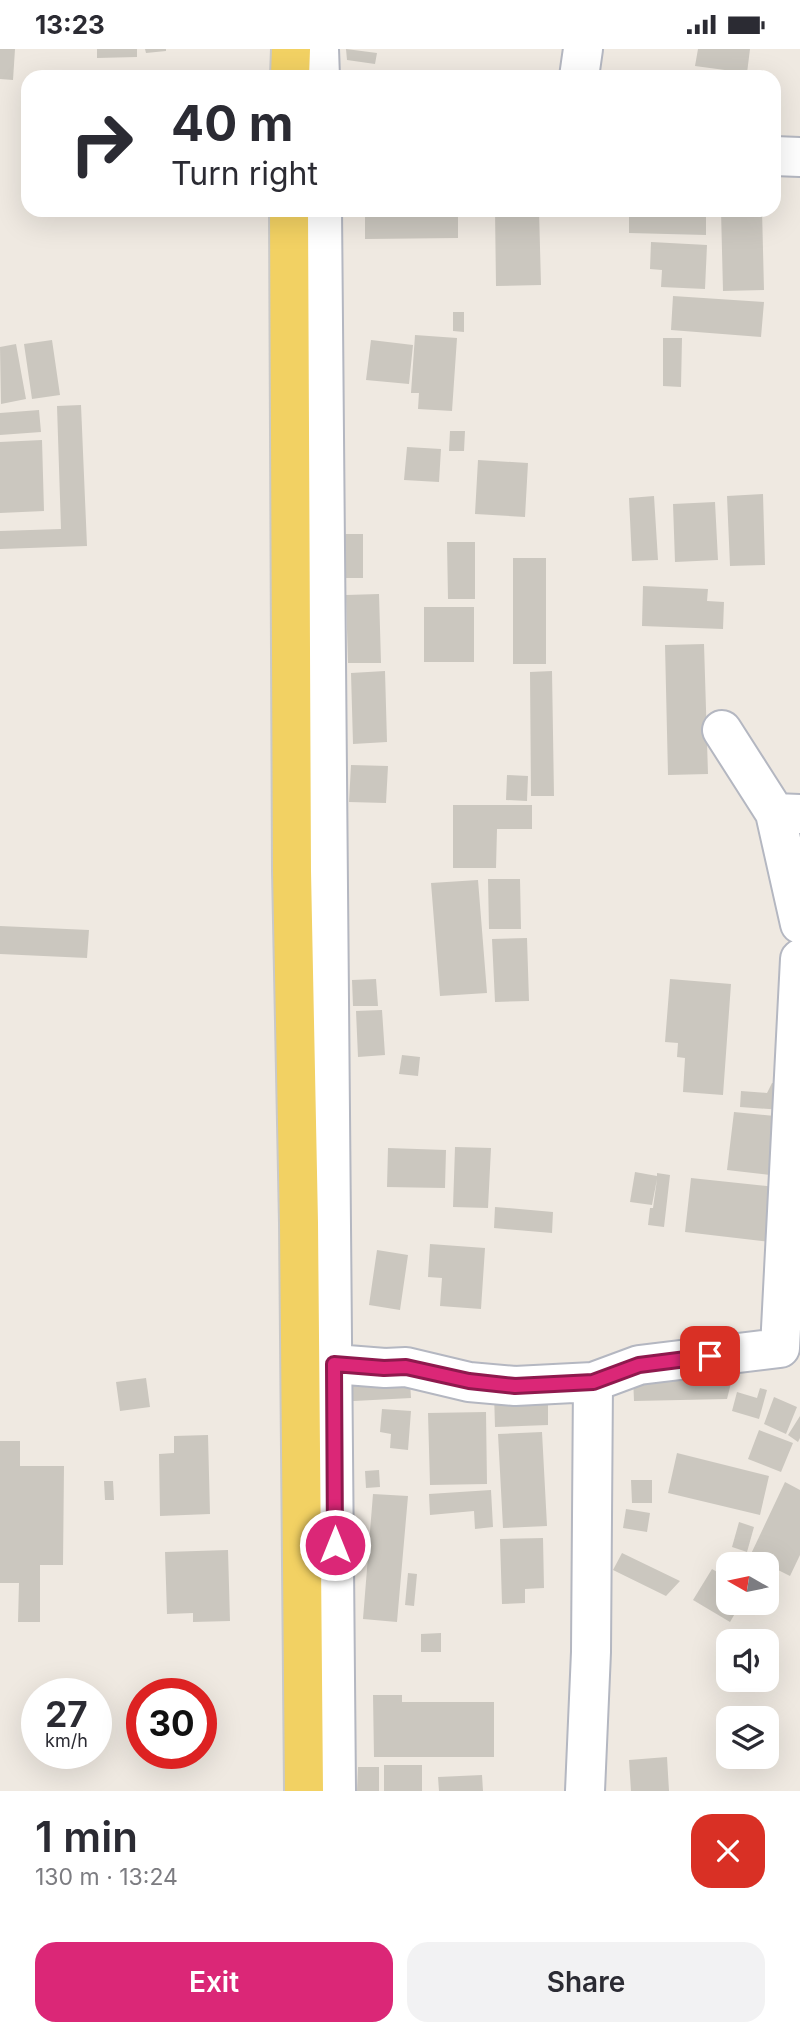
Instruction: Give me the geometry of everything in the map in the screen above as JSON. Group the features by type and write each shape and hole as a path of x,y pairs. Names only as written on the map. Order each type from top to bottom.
{"main road":[{"path":"290,70 291,49"},
{"path":"289,217 292,857 300,1305 304,1791"}],"street":[{"path":"319,49 320,70"},
{"path":"580,70 583,49"},
{"path":"781,156 800,157"},
{"path":"322,217 336,1791"},
{"path":"722,730 787,813 800,924"},
{"path":"334,1364 406,1367 469,1381 515,1386 593,1382 639,1365 780,1348 800,959"},
{"path":"585,1791 591,1651 593,1382"}],"building":[{"path":"0,49 15,49 13,80 0,79"},
{"path":"97,49 137,49 137,57 97,58"},
{"path":"145,49 166,49 166,51 146,53"},
{"path":"346,49 377,53 375,64 347,60"},
{"path":"698,49 750,49 747,70 695,66"},
{"path":"365,217 458,217 458,238 365,239"},
{"path":"495,217 539,217 541,285 496,286"},
{"path":"629,217 706,217 706,235 629,233"},
{"path":"721,217 762,217 764,290 723,291"},
{"path":"651,242 707,245 705,289 661,287 662,270 650,269"},
{"path":"673,296 764,302 761,337 671,330"},
{"path":"453,312 464,312 464,332 453,331"},
{"path":"415,335 457,338 452,411 418,409 419,393 411,393"},
{"path":"663,338 682,338 681,387 663,386"},
{"path":"52,340 60,395 32,399 24,344"},
{"path":"371,340 413,345 409,384 366,380"},
{"path":"16,344 26,399 1,404 0,347"},
{"path":"81,405 87,546 0,549 0,531 61,529 57,406"},
{"path":"39,410 41,432 0,435 0,413"},
{"path":"450,431 465,431 464,451 449,451"},
{"path":"42,440 44,511 0,513 0,442"},
{"path":"407,447 441,449 439,482 404,480"},
{"path":"478,460 528,463 525,517 475,514"},
{"path":"763,494 765,565 730,566 727,496"},
{"path":"654,496 658,560 632,561 629,498"},
{"path":"715,502 718,560 675,562 673,504"},
{"path":"335,534 363,534 363,578 335,578"},
{"path":"447,542 475,542 475,599 448,599"},
{"path":"513,558 546,558 546,664 513,664"},
{"path":"643,586 708,589 707,601 724,602 723,629 642,626"},
{"path":"379,594 381,663 348,663 346,595"},
{"path":"424,607 474,607 474,662 424,662"},
{"path":"704,644 708,774 668,775 665,645"},
{"path":"385,671 387,742 353,744 351,673"},
{"path":"552,671 554,796 531,796 530,672"},
{"path":"351,765 388,766 386,803 349,802"},
{"path":"507,775 528,776 527,801 506,800"},
{"path":"453,805 532,805 532,829 497,829 496,868 453,868"},
{"path":"488,879 520,879 521,929 489,929"},
{"path":"478,880 487,993 440,996 431,883"},
{"path":"0,926 89,930 87,958 0,954"},
{"path":"527,938 529,1001 495,1002 492,939"},
{"path":"376,979 378,1006 353,1006 352,980"},
{"path":"670,979 731,984 723,1095 683,1092 685,1058 677,1057 678,1043 665,1042"},
{"path":"382,1010 385,1055 358,1057 356,1011"},
{"path":"402,1055 420,1057 418,1076 399,1074"},
{"path":"772,1083 786,1084 783,1110 740,1107 741,1091 767,1093"},
{"path":"734,1112 785,1117 778,1176 727,1170"},
{"path":"455,1147 491,1148 488,1208 453,1207"},
{"path":"388,1148 446,1150 445,1188 387,1187"},
{"path":"635,1172 657,1176 657,1173 670,1175 664,1227 648,1225 650,1208 653,1208 657,1179 652,1205 630,1202"},
{"path":"691,1178 776,1187 771,1242 685,1232"},
{"path":"495,1207 553,1212 552,1233 494,1228"},
{"path":"430,1244 485,1248 481,1309 440,1306 442,1278 428,1277"},
{"path":"377,1250 408,1255 400,1310 369,1305"},
{"path":"733,1375 727,1399 634,1401 633,1377"},
{"path":"146,1378 150,1407 120,1411 116,1382"},
{"path":"410,1381 411,1398 335,1402 334,1385"},
{"path":"760,1388 767,1390 759,1419 732,1411 737,1392 757,1398"},
{"path":"548,1392 548,1425 495,1427 494,1393"},
{"path":"774,1397 797,1407 786,1434 764,1424"},
{"path":"382,1409 411,1411 408,1450 390,1448 391,1434 380,1432"},
{"path":"486,1412 487,1484 430,1485 428,1413"},
{"path":"800,1416 800,1438 798,1442 788,1435"},
{"path":"759,1430 793,1443 781,1472 748,1459"},
{"path":"542,1432 547,1526 503,1528 498,1434"},
{"path":"208,1435 210,1514 160,1516 159,1454 174,1453 174,1436"},
{"path":"0,1441 20,1441 20,1466 64,1466 63,1565 40,1565 40,1622 18,1622 19,1583 0,1583"},
{"path":"677,1453 769,1476 760,1515 668,1493"},
{"path":"379,1470 380,1487 366,1488 365,1471"},
{"path":"631,1480 652,1480 652,1503 632,1503"},
{"path":"104,1481 113,1481 114,1500 105,1500"},
{"path":"785,1482 800,1490 800,1555 790,1576 779,1570 779,1552 752,1552"},
{"path":"491,1490 493,1527 475,1529 474,1511 430,1515 429,1494"},
{"path":"373,1494 408,1496 397,1622 363,1619"},
{"path":"626,1509 650,1513 647,1532 623,1528"},
{"path":"739,1522 754,1527 747,1552 732,1547"},
{"path":"543,1538 544,1588 525,1589 525,1603 502,1604 500,1539"},
{"path":"228,1550 230,1621 193,1622 193,1613 167,1614 165,1552"},
{"path":"622,1553 680,1581 666,1596 613,1570"},
{"path":"712,1569 716,1571 716,1614 693,1600"},
{"path":"408,1573 417,1574 414,1606 405,1605"},
{"path":"718,1615 734,1615 730,1622"},
{"path":"441,1633 441,1652 421,1652 421,1634"},
{"path":"373,1695 402,1695 402,1702 494,1702 494,1757 374,1757"},
{"path":"667,1757 669,1791 631,1791 629,1760"},
{"path":"384,1765 422,1765 422,1791 384,1791"},
{"path":"358,1767 379,1767 379,1791 357,1791"},
{"path":"482,1775 483,1791 439,1791 438,1777"}],"route":[{"path":"335,1545 334,1364 406,1367 469,1381 515,1386 593,1382 639,1365 710,1356"}]}
